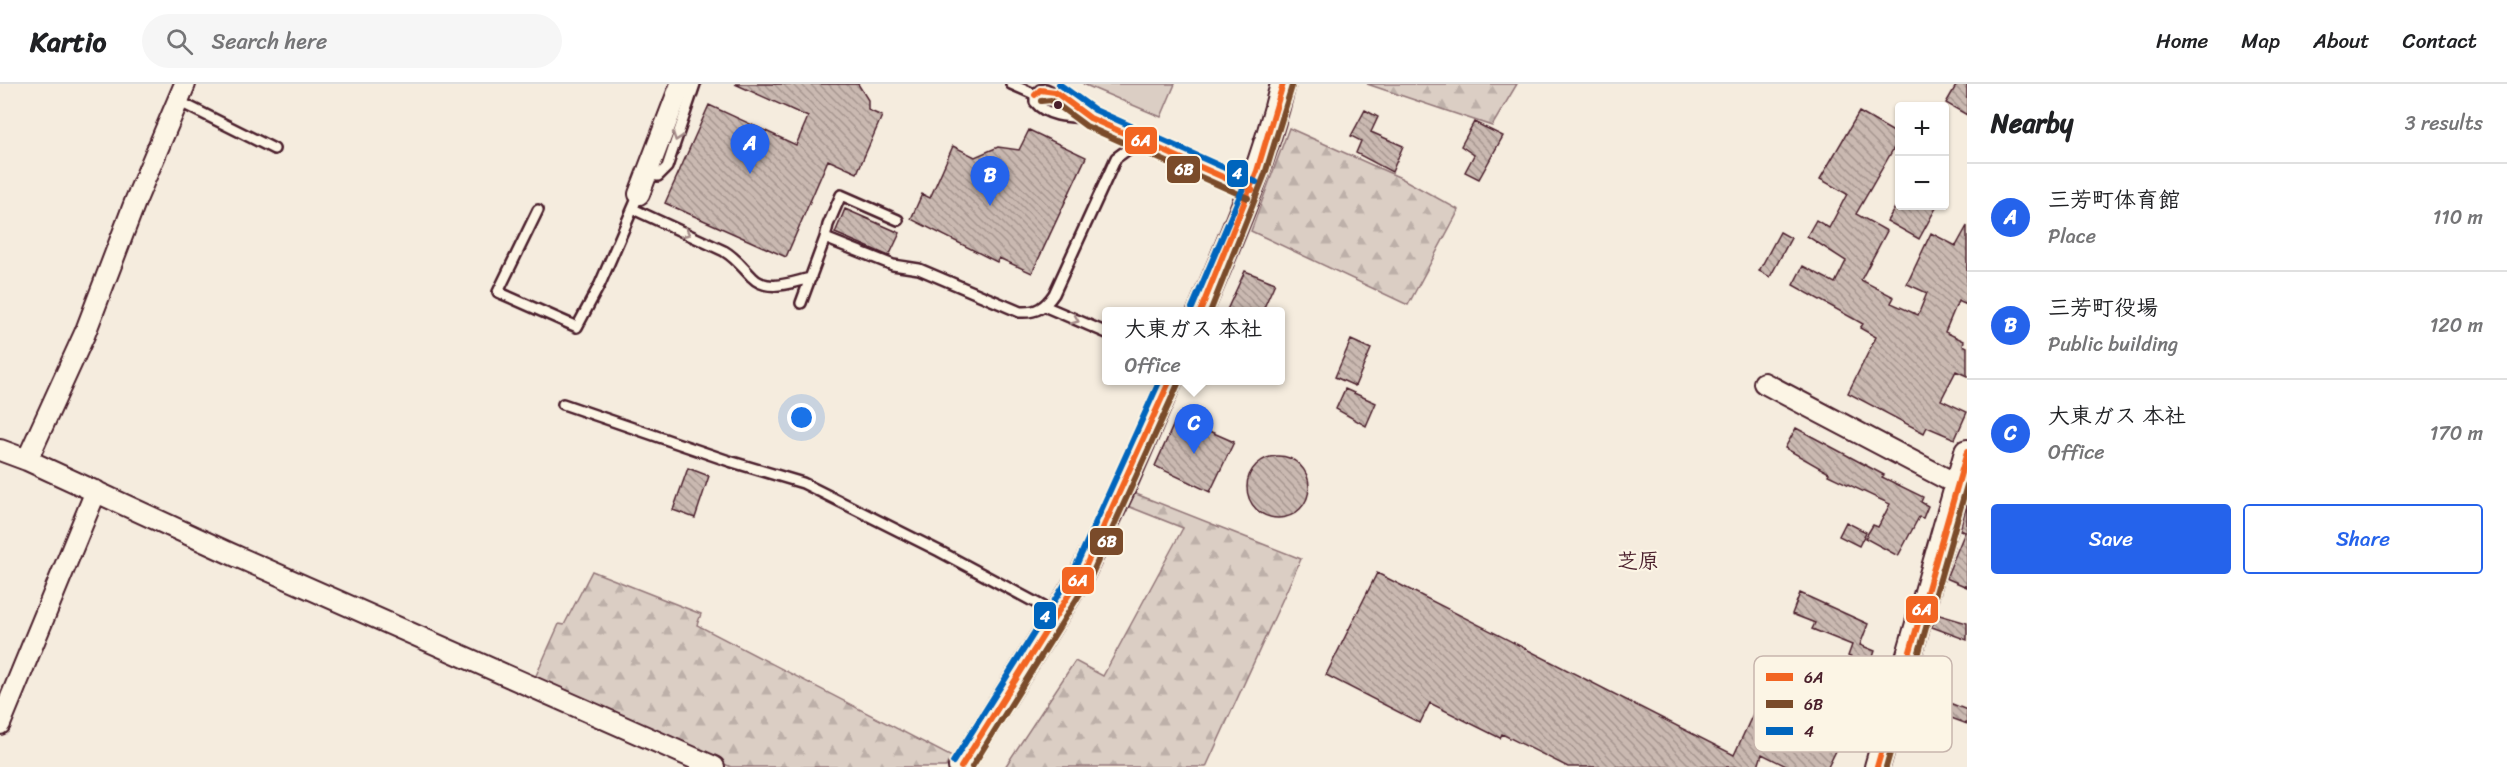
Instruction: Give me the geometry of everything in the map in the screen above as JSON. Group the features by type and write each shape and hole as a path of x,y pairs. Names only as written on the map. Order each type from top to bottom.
{"street":[{"path":"636,202 681,84"},
{"path":"1202,307 1252,190 1272,132 1283,84"},
{"path":"27,460 85,333 135,202 182,93"},
{"path":"1764,383 1956,484"},
{"path":"961,767 1083,572 1168,385"},
{"path":"0,450 27,460 229,553 714,767"},
{"path":"1911,656 1956,484 1967,452"},
{"path":"0,724 96,491"}],"lane":[{"path":"646,175 658,176 667,167 695,84"},
{"path":"1011,84 1252,190"},
{"path":"182,93 274,149"},
{"path":"825,238 893,265 919,269 1020,312 1032,313 1044,306 1058,286 1116,158 1131,147 1150,145"},
{"path":"801,303 841,195 898,220"},
{"path":"538,210 498,292 577,327 600,284 636,202 736,258 757,281 764,284 782,285 811,278"},
{"path":"1044,306 1102,331"},
{"path":"563,404 729,461 803,483 939,550 1057,615"}],"green space":[{"path":"1083,84 1175,84 1161,117"},
{"path":"1367,84 1517,84 1492,126"},
{"path":"1289,128 1401,178 1459,210 1408,305 1251,231"},
{"path":"1131,492 1301,559 1206,767 1005,767 1075,661 1103,676 1183,528 1125,505"},
{"path":"592,571 701,614 697,625 952,757 946,767 731,767 534,680 559,624 564,625"}],"building":[{"path":"735,84 858,84 868,100 868,110 882,116 857,173 828,160 786,257 665,203 709,105 796,145 808,117"},
{"path":"1957,84 1967,84 1967,115 1947,102"},
{"path":"1365,110 1378,117 1371,132 1403,146 1392,172 1356,153 1361,141 1351,136"},
{"path":"1859,112 1895,133 1895,146 1856,214 1887,231 1861,280 1894,297 1891,303 1918,315 1927,293 1907,284 1931,233 1956,246 1967,226 1967,305 1958,301 1945,332 1964,341 1963,345 1967,347 1967,376 1956,371 1941,400 1967,412 1955,439 1927,427 1924,433 1848,393 1876,337 1860,328 1863,324 1793,285 1803,266 1835,283 1846,261 1807,236 1816,220 1829,228 1847,194 1820,179"},
{"path":"1474,122 1503,136 1479,179 1465,172 1474,155 1461,146"},
{"path":"1029,130 1086,157 1032,273 999,258 997,262 911,219 922,194 930,198 953,146 975,157 998,147 1019,150"},
{"path":"1895,208 1895,210 1935,210 1919,239 1887,221"},
{"path":"845,209 900,233 889,256 835,233"},
{"path":"1780,232 1791,238 1770,277 1759,271"},
{"path":"1245,271 1275,283 1264,307 1228,307"},
{"path":"1351,340 1371,349 1355,386 1335,377"},
{"path":"1345,389 1376,403 1366,426 1336,409"},
{"path":"1177,417 1234,442 1210,492 1155,466"},
{"path":"1796,428 1884,475 1882,477 1923,497 1921,502 1928,506 1923,518 1919,517 1898,556 1865,538 1873,525 1878,527 1890,504 1828,475 1829,473 1785,448"},
{"path":"1278,456 1295,461 1300,465 1304,470 1309,487 1304,504 1300,509 1295,513 1278,518 1261,513 1256,509 1252,504 1247,487 1252,470 1256,465 1261,461"},
{"path":"688,468 709,476 695,518 673,510"},
{"path":"1967,504 1967,587 1946,578 1965,532 1960,530"},
{"path":"1846,522 1866,532 1859,546 1839,536"},
{"path":"1377,573 1734,755 1754,712 1754,752 1836,752 1828,767 1788,767 1762,754 1758,767 1568,767 1502,734 1500,738 1430,703 1420,723 1326,675"},
{"path":"1800,593 1868,624 1860,645 1875,651 1873,656 1848,656 1852,645 1812,629 1815,623 1792,614"},
{"path":"1936,614 1967,623 1967,640 1932,627"},
{"path":"1952,704 1967,710 1967,724 1952,718"}],"transit line":[{"name":"4","path":"1059,84 1095,110 1256,182"},
{"name":"6A","path":"1202,307 1257,171 1283,84"},
{"name":"6B","path":"1212,307 1265,174 1292,86"},
{"name":"6A","path":"1035,95 1040,90 1055,92 1090,118 1252,190"},
{"name":"6B","path":"1041,101 1051,100 1086,126 1248,198"},
{"name":"4","path":"1192,307 1244,186"},
{"name":"4","path":"953,762 1075,568 1158,385"},
{"name":"6A","path":"961,767 1083,572 1168,385"},
{"name":"6B","path":"972,767 1091,576 1178,385"},
{"name":"6A","path":"1909,656 1967,452"},
{"name":"6B","path":"1918,656 1967,485"},
{"name":"6A","path":"1877,767 1881,752"},
{"name":"6B","path":"1886,767 1890,752"}],"place":[{"name":"三芳町体育館","path":"750,174"},
{"name":"三芳町役場","path":"990,206"},
{"name":"大東ガス 本社","path":"1194,454"}],"district":[{"name":"芝原","path":"1638,561"}]}
